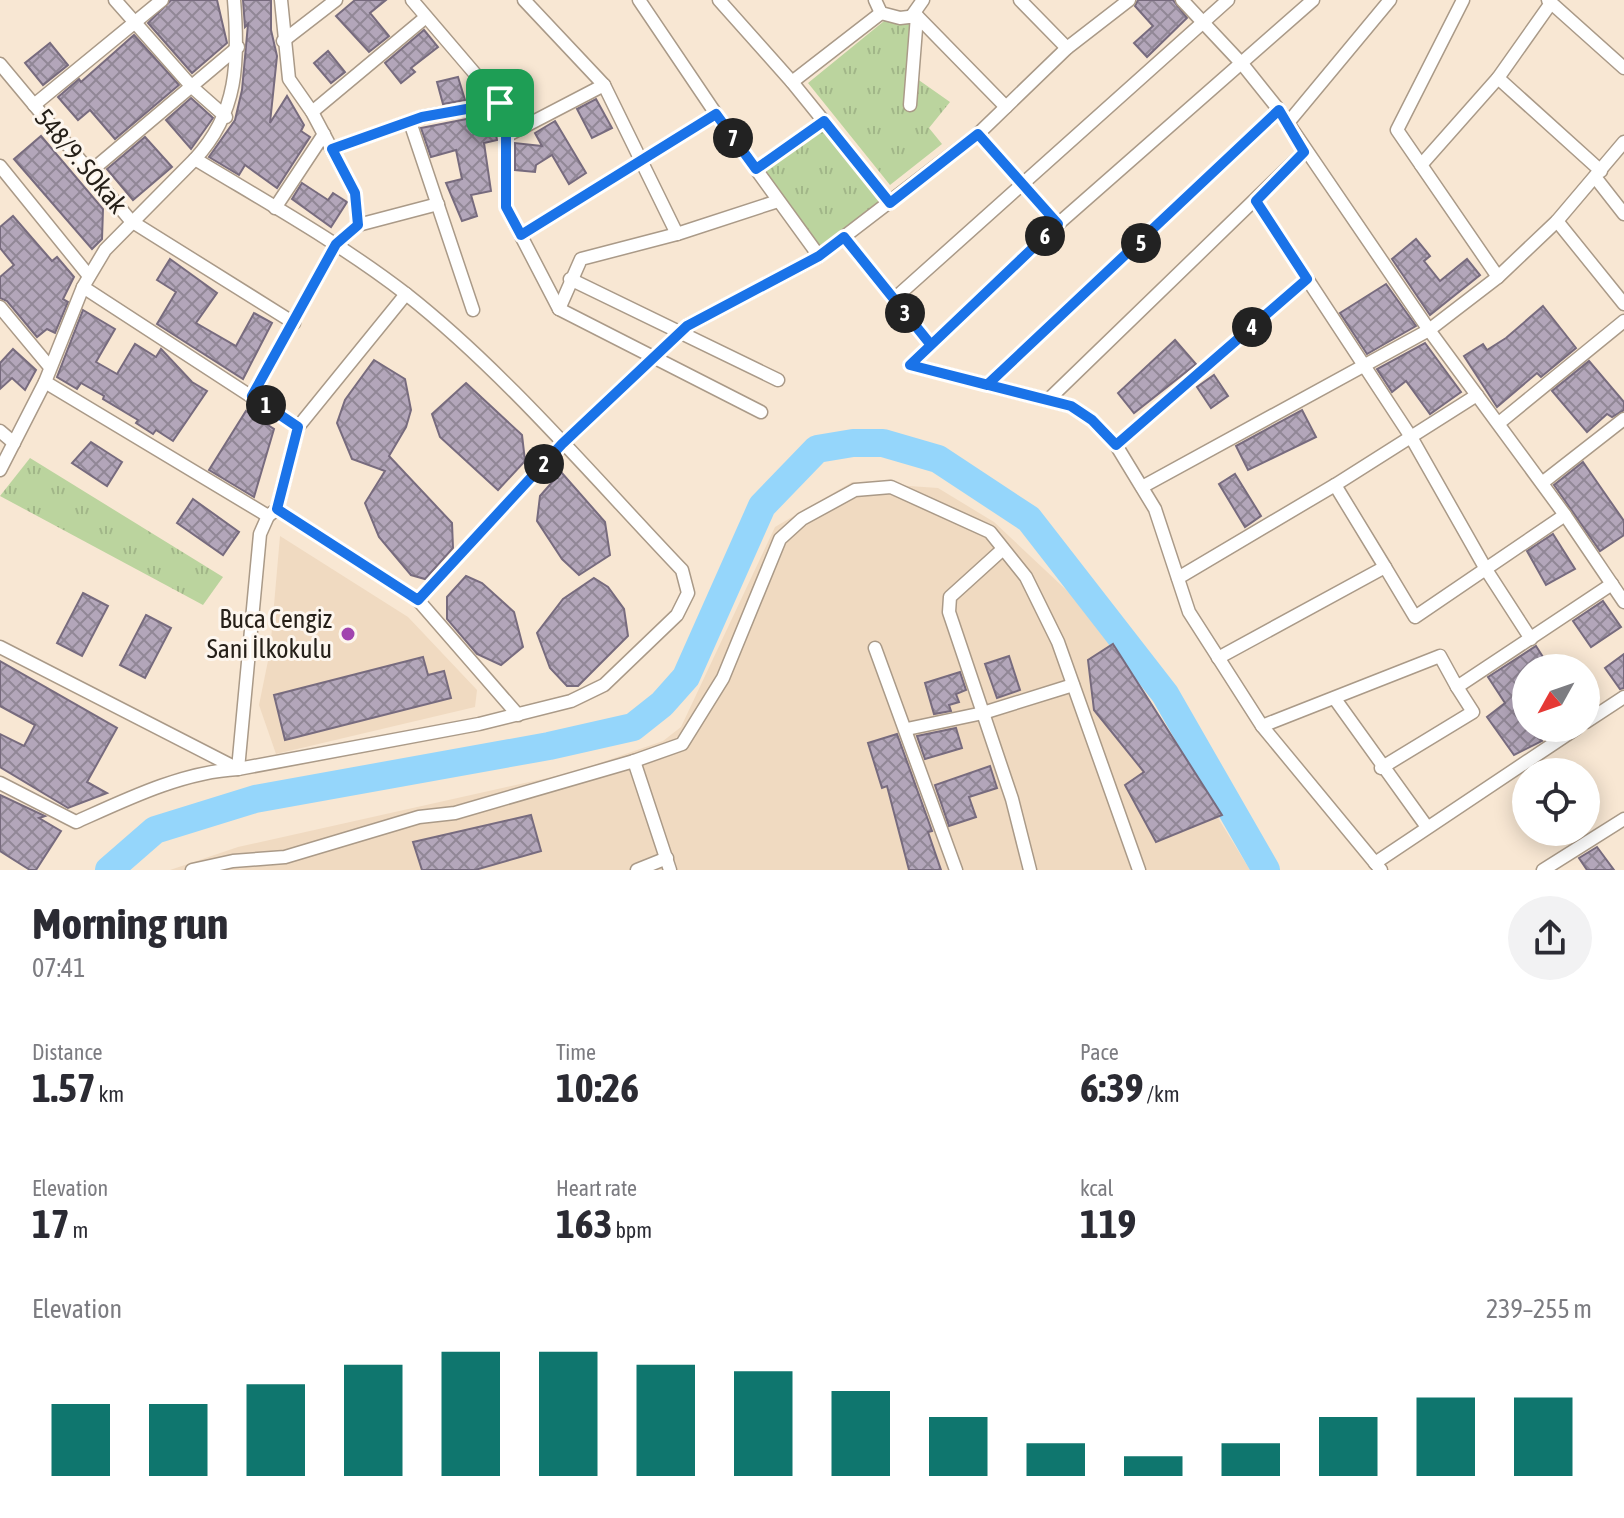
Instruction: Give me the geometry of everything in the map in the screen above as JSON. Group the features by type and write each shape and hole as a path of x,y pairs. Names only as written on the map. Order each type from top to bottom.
{"street":[{"path":"115,0 192,87 226,117"},
{"path":"34,105 162,0"},
{"path":"0,470 45,382 86,281 105,250 131,221 150,208 213,140 226,117 238,47 234,0"},
{"path":"281,0 289,79 312,112 355,193 358,225"},
{"path":"283,41 336,0"},
{"path":"412,0 500,103 506,136 506,207 559,309 761,412"},
{"path":"524,0 604,85 677,234"},
{"path":"639,0 716,114 819,256"},
{"path":"719,0 792,82 890,203"},
{"path":"875,0 881,13"},
{"path":"910,105 914,17 923,0"},
{"path":"1020,0 1067,48"},
{"path":"418,600 562,444 682,331 819,256 978,134 1067,48 1129,0"},
{"path":"1182,0 1243,65 1279,110 1304,152 1624,602"},
{"path":"894,299 1024,186 1228,0"},
{"path":"1313,0 1243,65 1058,224 910,365 1071,406 1092,420 1116,445 1155,509 1189,612 1262,726 1378,866 1427,827 1556,742"},
{"path":"1287,124 1390,0"},
{"path":"1463,0 1397,130 1498,277"},
{"path":"1421,165 1498,78 1550,2 1624,68"},
{"path":"792,82 881,13 914,17 1006,107"},
{"path":"312,112 426,17"},
{"path":"91,171 238,47"},
{"name":"548/9. SOkak","path":"0,64 131,221 294,323"},
{"path":"1498,78 1601,171 1624,214"},
{"path":"506,136 604,85"},
{"path":"332,149 410,122 500,103"},
{"path":"987,385 1279,110"},
{"path":"521,235 716,114"},
{"path":"756,169 824,121"},
{"path":"410,122 473,310"},
{"path":"275,208 324,134"},
{"path":"978,134 1058,224"},
{"path":"1142,487 1429,330 1498,277 1557,221 1624,142"},
{"path":"1048,400 1304,152"},
{"path":"1601,171 1624,158"},
{"path":"0,783 76,822 127,799 211,771 238,769 518,715 571,701 604,685 677,615 688,593 682,570 458,339 406,294 336,244 195,159"},
{"path":"0,166 86,281 298,427"},
{"path":"559,309 581,259 677,234 778,201"},
{"path":"1256,201 1411,437 1487,571 1531,639"},
{"path":"252,396 336,244 358,225 438,204"},
{"path":"1557,221 1624,304"},
{"path":"844,237 931,345"},
{"path":"570,279 778,380"},
{"path":"1116,445 1307,279"},
{"path":"238,769 260,534 272,513 298,427 406,294"},
{"path":"0,307 49,366"},
{"path":"1499,423 1624,321"},
{"path":"45,382 418,600 518,715"},
{"path":"1178,578 1335,485 1477,395"},
{"path":"1542,483 1621,428"},
{"path":"0,431 14,443"},
{"path":"1335,485 1415,617 1487,571 1565,515"},
{"path":"192,870 285,857 419,817 455,813 682,744 723,678 780,539 802,519 855,490 891,487 990,532 1026,577 1058,642 1139,870"},
{"path":"1003,549 950,597 949,612 1012,799 1030,870"},
{"path":"1218,658 1385,567"},
{"path":"1457,687 1612,584"},
{"path":"0,647 238,769"},
{"path":"875,648 956,870"},
{"path":"1262,726 1440,656 1473,712 1381,768"},
{"path":"907,729 983,713 1073,685"},
{"path":"1600,713 1624,697"},
{"path":"1335,699 1381,768 1427,827"},
{"path":"634,761 669,864 637,870"},
{"path":"1543,870 1624,819"}],"shaded area":[{"path":"852,482 938,488 994,522 1094,616 1250,870 170,870 238,847 574,772 663,741 681,727 775,527"},
{"name":"Buca Cengiz Sani İlkokulu","path":"280,536 408,617 477,690 475,707 276,754 259,705 270,651"}],"green space":[{"path":"917,16 913,76 950,102 929,128 942,144 890,185 808,83 889,17"},
{"path":"824,121 890,203 819,256 756,169"},
{"path":"30,458 223,577 203,605 0,496"}],"building":[{"path":"171,0 217,0 227,43 192,73 148,23"},
{"path":"243,0 271,0 271,30 277,56 270,123 287,96 304,125 301,131 310,137 277,188 245,165 239,175 209,157 235,120 242,90 248,24 245,27"},
{"path":"355,0 386,0 370,13 389,36 369,52 336,16"},
{"path":"1138,0 1173,0 1187,18 1147,57 1134,43 1153,26 1135,6"},
{"path":"424,30 438,47 411,68 415,72 401,83 385,63"},
{"path":"134,35 179,85 115,139 90,110 78,120 58,97 79,79 81,82"},
{"path":"50,43 68,65 43,85 25,63"},
{"path":"328,51 345,72 331,83 314,63"},
{"path":"458,77 465,100 443,104 437,82"},
{"path":"191,98 213,118 191,149 166,120"},
{"path":"596,99 612,128 592,138 577,109"},
{"path":"492,114 497,140 484,143 491,191 471,195 477,216 462,221 446,183 462,179 456,150 431,157 421,128"},
{"path":"555,121 586,173 569,184 552,155 536,165 535,172 515,170 515,143 542,146 535,133"},
{"path":"41,136 103,209 102,239 92,249 14,159"},
{"path":"145,137 172,167 133,200 107,169"},
{"path":"302,183 328,200 333,193 347,202 331,227 292,199"},
{"path":"13,216 52,261 57,257 74,277 63,299 68,302 55,333 47,329 37,337 7,301 0,298 0,277 14,265 0,248 0,227"},
{"path":"1416,239 1430,256 1424,261 1440,281 1467,259 1480,275 1430,315 1392,259"},
{"path":"170,259 217,293 196,323 236,346 254,313 272,323 243,379 157,324 176,292 157,280"},
{"path":"1386,284 1416,326 1367,354 1340,313"},
{"path":"1543,306 1576,348 1541,377 1537,373 1497,407 1464,356 1483,344 1487,350 1506,338"},
{"path":"83,310 115,329 96,362 117,374 135,344 156,357 161,349 192,382 207,391 173,441 156,430 153,434 136,423 138,420 81,383 77,389 57,377"},
{"path":"1175,340 1196,364 1134,413 1118,393"},
{"path":"1425,343 1461,392 1430,414 1406,381 1392,392 1377,369"},
{"path":"13,349 36,370 25,390 12,378 0,389 0,363"},
{"path":"374,360 405,379 411,410 406,427 389,456 452,523 453,548 425,579 411,575 379,537 365,503 385,471 352,459 337,423 345,400"},
{"path":"1589,361 1624,402 1624,410 1612,417 1607,414 1587,432 1552,391"},
{"path":"1214,375 1228,396 1211,408 1197,387"},
{"path":"466,383 522,435 525,461 498,490 440,437 432,414"},
{"path":"1302,410 1316,437 1248,470 1236,446"},
{"path":"246,411 274,429 254,497 209,470"},
{"path":"91,442 122,462 107,486 72,463"},
{"path":"1583,462 1624,521 1624,535 1600,551 1554,485"},
{"path":"561,472 605,522 610,555 579,575 562,559 537,521 540,496"},
{"path":"1235,474 1261,516 1245,527 1219,484"},
{"path":"193,499 239,532 223,555 177,523"},
{"path":"1553,534 1575,569 1546,585 1527,551"},
{"path":"466,576 482,583 514,612 523,647 501,665 477,654 447,619 447,597"},
{"path":"594,578 608,587 624,609 628,636 578,686 567,686 550,668 537,633 563,599"},
{"path":"83,593 108,606 82,656 57,643"},
{"path":"1603,601 1621,627 1591,647 1573,621"},
{"path":"146,615 171,628 145,678 120,665"},
{"path":"1113,644 1222,815 1156,842 1125,785 1144,772 1094,710 1088,660"},
{"path":"1536,646 1541,654 1524,654"},
{"path":"1624,654 1624,688 1620,689 1605,668"},
{"path":"1009,656 1020,690 997,698 985,664"},
{"name":"Buca Cengiz Sani İlkokulu","path":"423,657 428,675 444,671 451,698 285,740 274,695"},
{"path":"0,661 117,728 87,782 107,793 68,808 0,767 0,734 24,746 35,725 0,706"},
{"path":"1512,662 1512,742 1540,742 1514,755 1487,717 1505,703 1488,677"},
{"path":"960,672 966,690 956,694 959,702 949,705 951,711 934,714 925,683"},
{"path":"956,728 962,748 925,759 917,736"},
{"path":"897,734 932,831 928,832 941,870 909,870 887,786 882,788 868,743"},
{"path":"990,766 997,788 969,797 976,817 949,826 935,785"},
{"path":"0,795 45,816 39,818 61,831 36,870 30,870 0,851"},
{"path":"531,815 541,851 475,870 422,870 413,842"},
{"path":"1597,847 1614,870 1587,870 1579,858"}],"waterway":[{"path":"109,870 155,830 255,799 549,746 633,727 662,704 686,677 762,506 817,449 853,443 883,443 938,459 1029,519 1165,694 1266,870"}],"place":[{"name":"Buca Cengiz Sani İlkokulu","path":"348,634"}],"route":[{"path":"500,103 422,117 332,149 355,193 358,225 336,244 252,396 298,427 277,509 418,600 562,444 687,326 819,256 844,237 931,345 910,365 987,385 1018,392 1071,406 1092,420 1116,445 1307,279 1256,201 1304,152 1279,110 1144,241 987,385 910,365 1058,224 978,134 890,203 824,121 756,169 716,114 521,235 506,207 506,136 500,103"}]}
